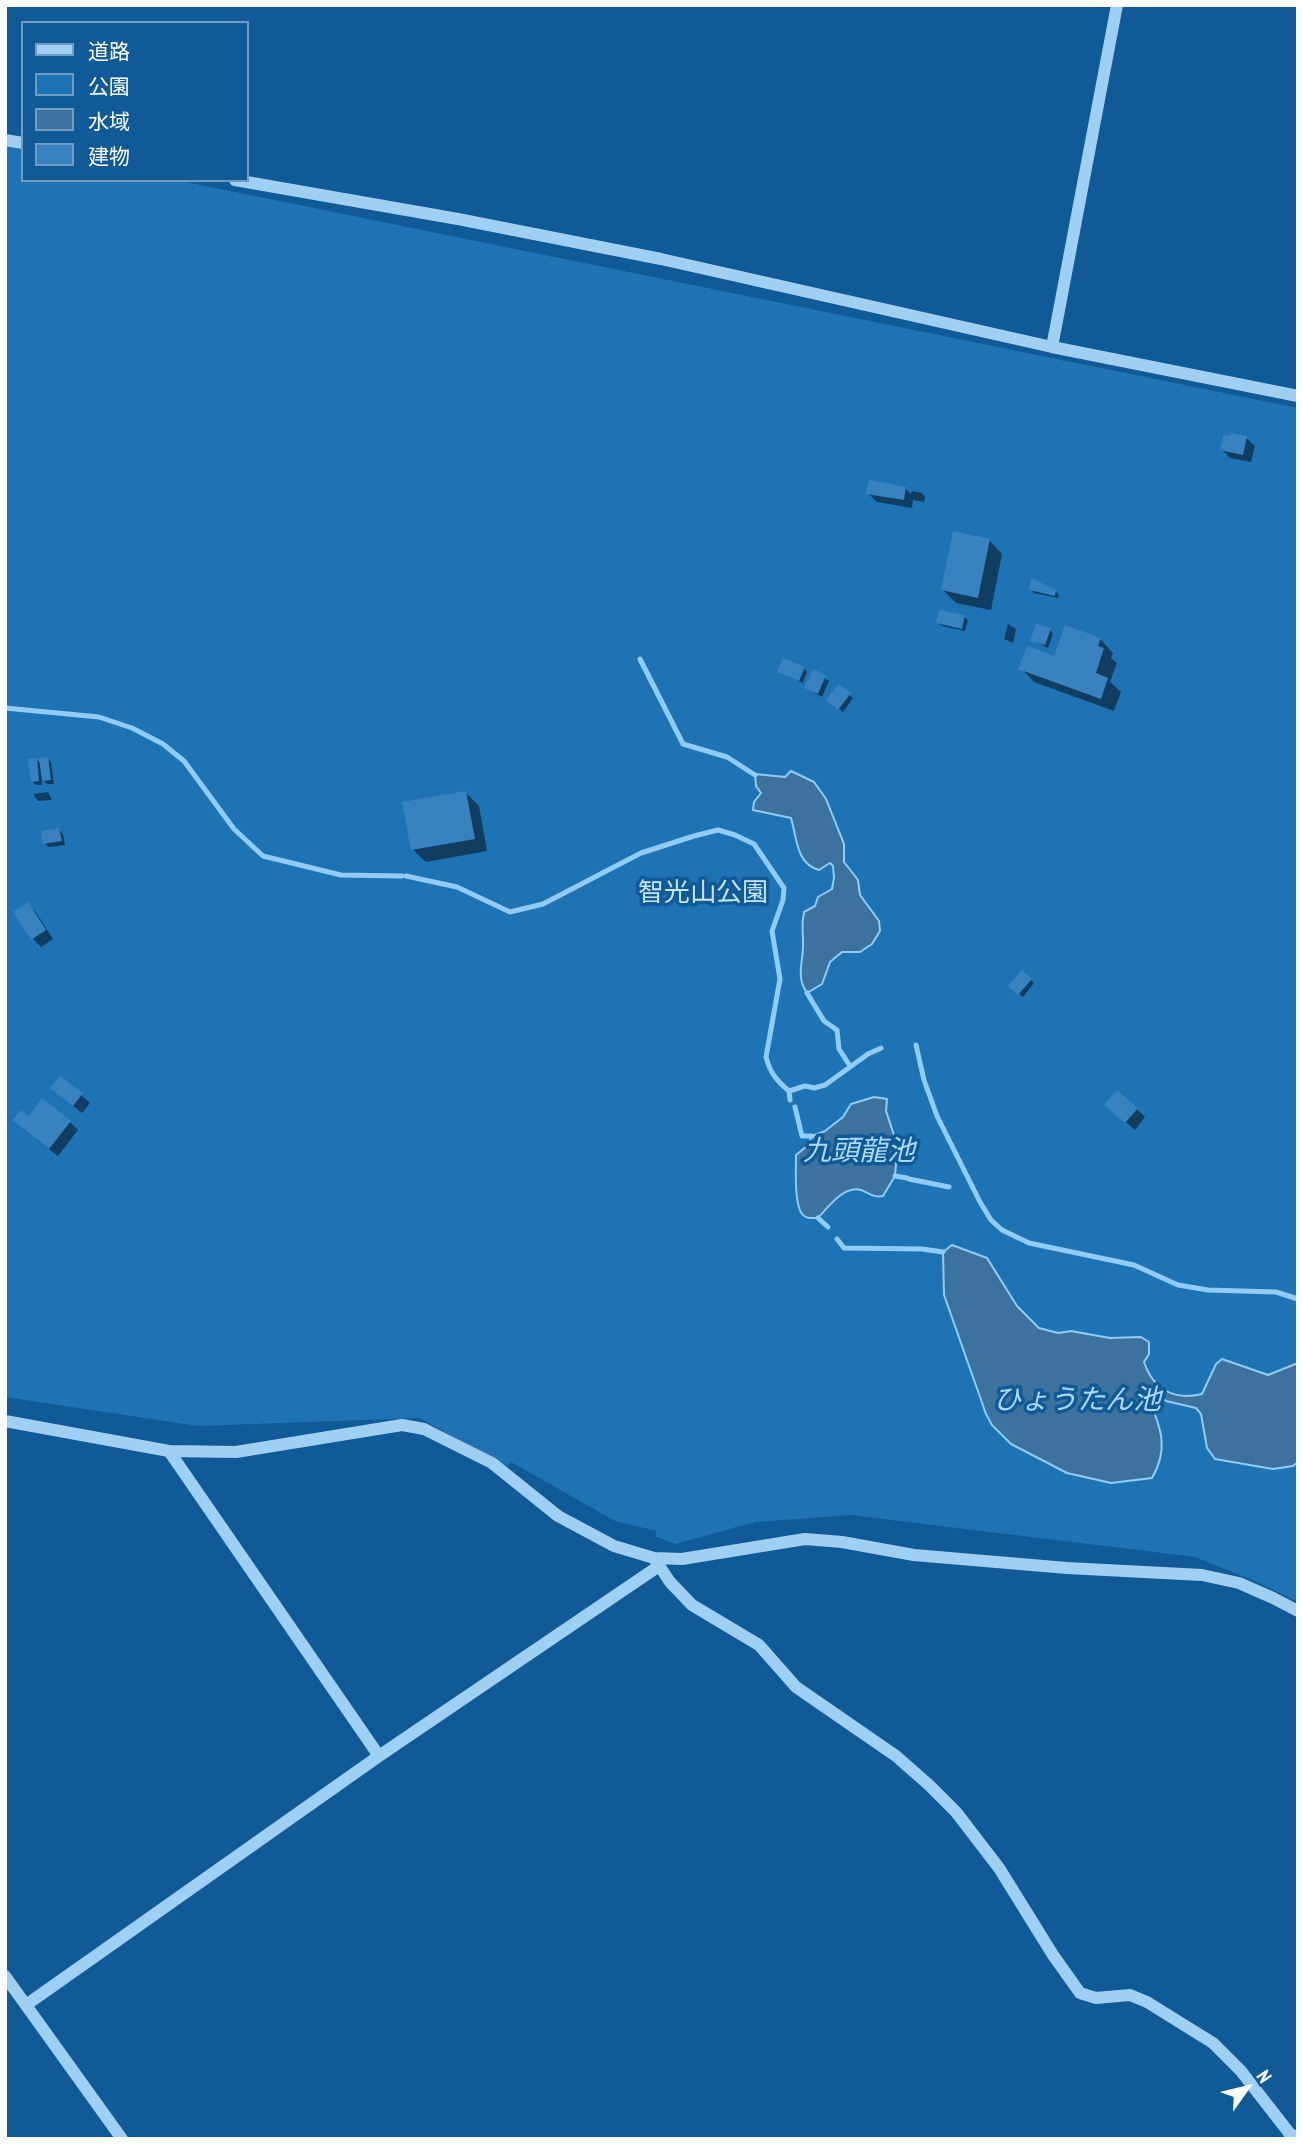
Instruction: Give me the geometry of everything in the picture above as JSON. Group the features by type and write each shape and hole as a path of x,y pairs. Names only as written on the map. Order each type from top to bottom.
{"street":[{"path":"1052,347 1117,5"},
{"path":"246,182 458,219 662,259 1052,347 1298,396"},
{"path":"5,1421 169,1451 236,1451 402,1425 424,1429 492,1463 558,1516 614,1545 656,1562 670,1582 692,1605 759,1646 796,1687 896,1756 956,1812 999,1868 1080,1993 1096,1998 1130,1995 1147,2002 1213,2043 1241,2071 1290,2134 1298,2137"},
{"path":"169,1451 379,1756"},
{"path":"26,2005 656,1562 805,1539 842,1542 914,1555 1067,1568 1202,1575 1239,1583 1298,1612"},
{"path":"5,1976 122,2139"}],"green space":[{"name":"智光山公園","path":"5,146 21,149 21,182 186,182 1298,408 1298,1602 1195,1557 851,1515 756,1522 675,1544 655,1536 657,1531 615,1521 511,1462 507,1466 419,1418 198,1426 5,1397"}],"water":[{"path":"791,771 814,782 826,799 844,844 844,862 858,880 860,895 879,921 880,931 872,944 860,952 842,952 830,962 822,984 807,993 801,981 804,912 815,906 818,897 832,889 833,866 830,863 819,870 806,862 799,849 791,818 753,810 754,802 761,793 756,786 755,774 785,777"},
{"name":"九頭龍池","path":"874,1097 887,1099 886,1111 896,1141 895,1176 883,1196 874,1196 855,1189 837,1198 818,1218 805,1217 799,1209 796,1155 807,1146 812,1136 825,1131 843,1117 851,1104"},
{"name":"ひょうたん池","path":"952,1245 987,1258 1017,1306 1039,1328 1058,1333 1071,1331 1110,1338 1141,1337 1149,1342 1149,1354 1144,1362 1148,1371 1159,1386 1174,1394 1202,1394 1216,1364 1222,1359 1268,1375 1298,1363 1298,1462 1293,1466 1273,1469 1215,1459 1207,1448 1201,1414 1196,1408 1166,1401 1147,1386 1145,1388 1158,1422 1162,1443 1158,1466 1152,1478 1111,1483 1067,1473 1011,1444 992,1425 986,1414 944,1295 943,1252"}],"building":[{"path":"1231,433 1247,436 1243,455 1220,450 1223,435 1230,436"},
{"path":"869,480 906,487 904,500 866,494"},
{"path":"953,531 990,539 978,598 941,590"},
{"path":"1031,578 1056,590 1055,596 1029,590"},
{"path":"939,610 965,615 962,629 936,623"},
{"path":"1036,624 1051,628 1045,645 1030,641"},
{"path":"1065,625 1101,638 1098,646 1104,648 1096,673 1108,678 1101,699 1018,669 1027,646 1054,656"},
{"path":"783,658 805,667 799,681 777,672"},
{"path":"813,669 826,675 818,694 804,688"},
{"path":"839,684 851,693 838,710 826,700"},
{"path":"48,757 51,780 42,781 39,758"},
{"path":"37,758 39,781 31,782 28,759"},
{"path":"466,791 475,839 411,850 402,802"},
{"path":"59,828 62,841 43,844 41,831"},
{"path":"28,902 46,930 31,940 13,912"},
{"path":"1022,970 1032,979 1018,995 1008,986"},
{"path":"60,1076 83,1093 73,1106 50,1088"},
{"path":"1117,1090 1138,1108 1125,1123 1104,1105"},
{"path":"42,1098 71,1121 49,1149 12,1120 21,1110 29,1116"}],"waterway":[{"path":"640,659 683,744 727,757 755,775"},
{"path":"5,708 99,717 132,728 163,744 184,761 234,829 263,856 341,875 402,876"},
{"path":"406,876 457,887 510,912 543,904 641,853 694,836 718,830 754,844 784,888 783,900 772,931 780,979 766,1057 774,1076 789,1091 790,1100"},
{"path":"807,993 824,1021 837,1030 839,1049 850,1066"},
{"path":"916,1045 924,1080 937,1116 980,1202 991,1220 1002,1230 1029,1243 1134,1265 1178,1285 1208,1290 1276,1292 1298,1299"},
{"path":"789,1091 805,1086 814,1088 825,1085 868,1054 881,1048"},
{"path":"795,1107 802,1136 812,1136"},
{"path":"895,1176 907,1178"},
{"path":"909,1179 949,1187"},
{"path":"818,1218 828,1227"},
{"path":"837,1239 844,1248 922,1249 943,1252"}]}
